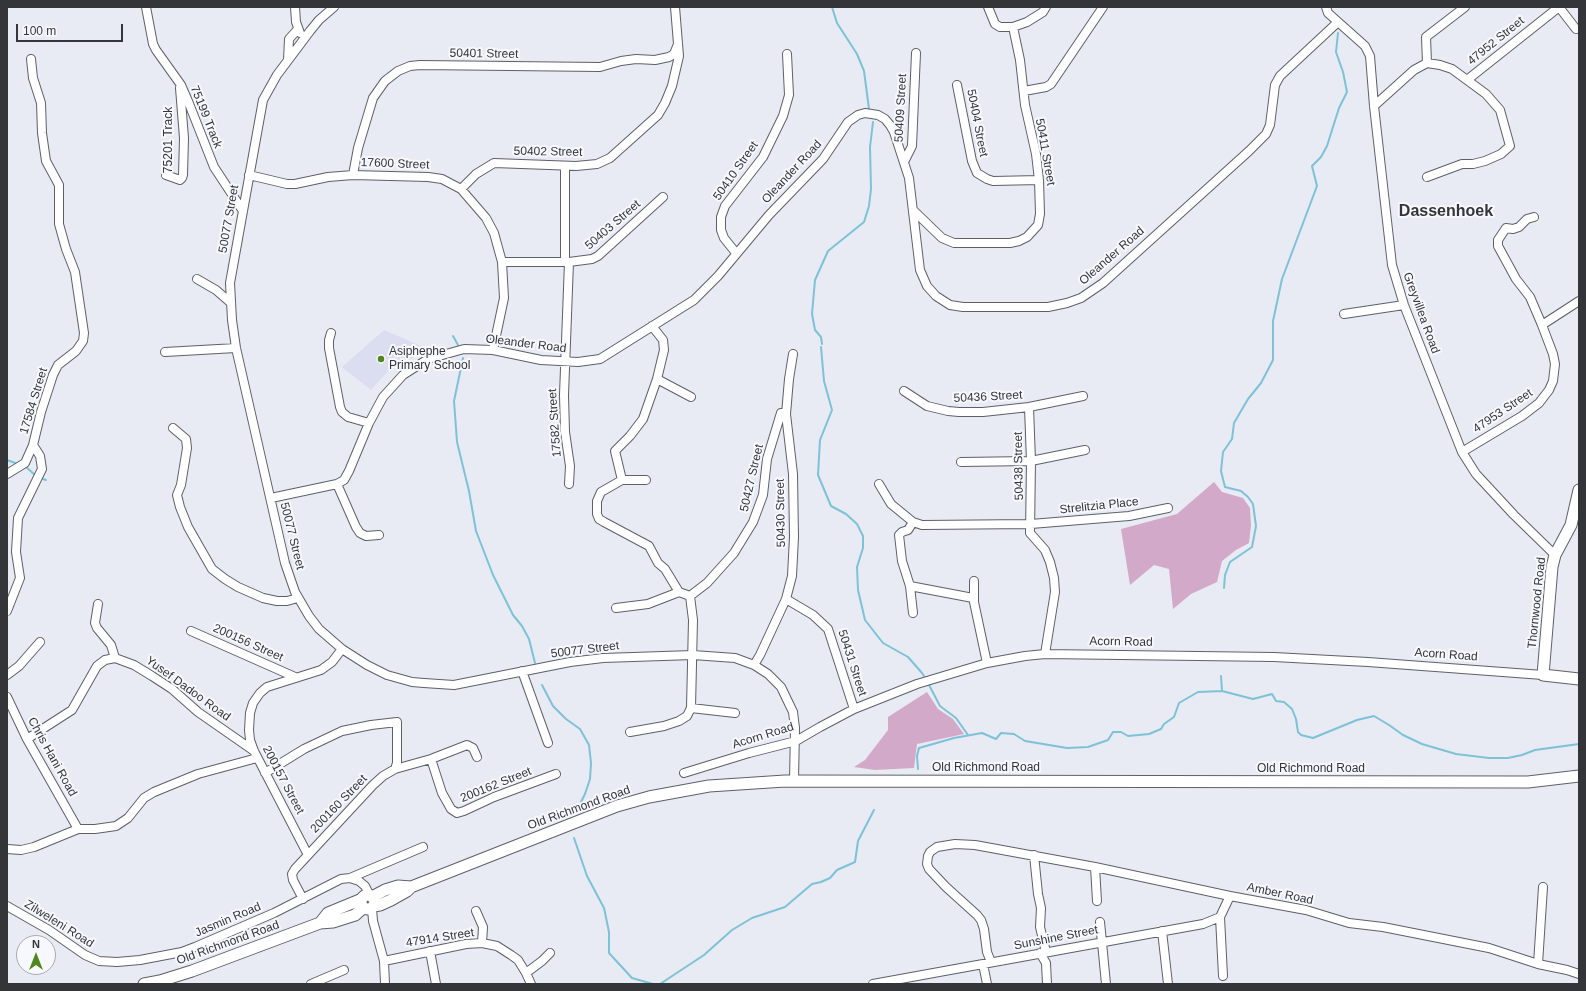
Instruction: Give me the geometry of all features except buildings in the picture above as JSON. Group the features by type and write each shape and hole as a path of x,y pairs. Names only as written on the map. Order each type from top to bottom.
{"street":[{"name":"75199 Track","path":"146,7 153,44 160,57 181,85 214,167 243,211"},
{"path":"295,7 296,22 304,39"},
{"name":"50077 Street","path":"334,7 319,20 304,39 268,89 263,100 230,283 236,348 285,563 298,598 319,629 342,649 367,665 382,672 398,678 424,683 454,684 570,662 603,658 693,655 735,658 754,665 768,674 781,688 793,712 796,742 794,781"},
{"name":"50402 Street","path":"461,189 476,174 494,163 587,166 606,160 658,115 664,104 672,86 678,63 675,7"},
{"path":"988,7 997,26 1013,27 1038,15 1046,7"},
{"path":"1024,92 1046,87 1051,84 1079,40 1103,7"},
{"name":"Greyvillea Road","path":"1326,7 1328,13 1368,49 1370,56 1374,106 1392,264 1404,305 1462,452 1476,474 1514,515 1555,555"},
{"path":"1427,63 1426,37 1465,7"},
{"path":"1559,7 1576,29"},
{"name":"47952 Street","path":"1467,80 1559,7"},
{"name":"Oleander Road","path":"337,484 344,480 349,471 369,423 383,397 395,382 403,375 428,359 464,349 493,350 521,357 564,362 600,359 694,300 718,276 769,215 823,159 851,118 865,113 878,115 885,119 894,132 909,178 919,263 922,276 927,286 936,296 950,305 963,308 1048,307 1081,298 1103,283 1266,134 1270,125 1275,85 1280,76 1338,22"},
{"name":"50411 Street","path":"913,210 942,238 954,243 1010,243 1027,237 1038,225 1040,214 1039,180 1036,154 1025,105 1013,27"},
{"path":"288,60 288,41 298,29"},
{"name":"50401 Street","path":"353,175 358,148 373,98 385,81 398,71 410,66 600,67 621,61 636,59 655,60 669,57 674,54 678,44"},
{"name":"50409 Street","path":"904,162 912,146 916,52"},
{"name":"50410 Street","path":"736,254 724,238 721,230 720,218 725,206 763,157 783,116 789,95 787,54"},
{"name":"17584 Street","path":"7,474 25,463 33,445 41,412 53,375 58,365 76,351 83,340 84,333 76,272 66,249 59,224 59,185 46,161 42,133 41,103 33,78 31,59"},
{"path":"1374,106 1414,70 1427,63 1446,66 1486,94 1500,110 1510,146 1501,154 1485,161 1473,164 1462,164 1427,177"},
{"name":"75201 Track","path":"166,175 180,180 183,175 184,138 181,85"},
{"name":"50404 Street","path":"957,85 972,161 977,173 986,180 993,181 1039,180"},
{"name":"17582 Street","path":"565,166 567,262 564,409 570,466 569,484"},
{"name":"17600 Street","path":"249,175 287,184 295,184 328,177 353,175 428,177 446,181 461,189 486,218 494,233 502,262 504,298 493,350"},
{"name":"50403 Street","path":"502,262 586,261 598,256 663,197"},
{"name":"47953 Street","path":"1462,452 1522,416 1539,403 1545,397 1553,380 1555,364 1553,354 1542,325 1530,297 1516,279 1501,253 1498,242 1501,233 1506,228 1519,227 1527,219 1534,217"},
{"path":"197,279 216,290 231,303"},
{"path":"1542,325 1579,301"},
{"path":"1344,314 1404,305"},
{"path":"622,480 615,451 630,436 643,419 657,379 664,350 663,340 652,326"},
{"path":"331,333 329,348 342,412 348,417 369,423"},
{"path":"165,352 236,348"},
{"name":"50430 Street","path":"754,665 786,599 792,576 794,537 793,474 784,414 793,354"},
{"path":"657,379 691,397"},
{"name":"50436 Street","path":"904,391 927,406 948,411 983,412 1029,406 1083,396"},
{"name":"50438 Street","path":"1029,406 1031,524"},
{"name":"50427 Street","path":"690,596 707,583 734,553 753,522 763,495 767,459 784,414"},
{"path":"173,428 186,439 187,448 181,485 177,496 188,527 212,569 225,579 263,598 277,601 287,601 298,598"},
{"path":"7,611 20,578 16,552 18,518 42,469 40,456 33,445"},
{"path":"961,462 1031,461 1085,450"},
{"path":"630,732 664,726 679,721 687,716 691,708 693,620 690,596 679,592 665,569 658,563 648,546 599,519 596,507 598,496 601,492 622,480 646,480"},
{"path":"271,498 337,484 360,533 366,536 379,535"},
{"path":"879,484 891,504 913,522 908,530 899,535 902,560 910,586 913,614"},
{"name":"Thornwood Road","path":"1543,675 1552,567 1555,555 1575,526 1579,490"},
{"name":"Strelitzia Place","path":"913,522 922,525 1031,524 1129,516 1168,508"},
{"path":"1031,524 1030,533 1045,550 1054,578 1055,592 1045,654"},
{"path":"974,581 973,598 987,663"},
{"path":"910,586 973,598"},
{"path":"616,608 648,604 679,592"},
{"name":"50431 Street","path":"786,599 813,615 828,629 854,709"},
{"path":"27,739 72,710 97,666 105,660 115,658 111,645 97,628 95,623 98,604"},
{"name":"200156 Street","path":"191,631 295,678"},
{"path":"7,675 19,666 40,642"},
{"name":"200157 Street","path":"308,854 296,829 255,755 248,730 250,713 253,703 260,693 267,687 321,670 332,662 342,649"},
{"name":"Acorn Road","path":"684,773 755,752 796,742 854,709 917,684 987,663 1025,656 1045,654 1274,657 1368,662 1579,679"},
{"name":"Yusef Dadoo Road","path":"115,658 134,665 152,676 255,755"},
{"path":"522,671 548,743"},
{"name":"Chris Hani Road","path":"7,697 27,739 78,829"},
{"path":"691,708 735,713"},
{"path":"265,773 304,749 342,731 371,725 397,722 397,763 395,769"},
{"name":"200160 Street","path":"303,899 293,880 292,874 295,869 383,776 395,769 431,759 467,745 474,748 477,757"},
{"path":"7,850 21,850 34,847 78,829 95,829 116,826 128,818 144,798 154,792 198,774 255,755"},
{"name":"200162 Street","path":"431,759 442,793 451,809 457,813 494,797 556,774"},
{"name":"Old Richmond Road","path":"144,984 160,981 192,971 320,923 332,922 355,915 385,890 398,886 411,887 617,806 649,797 708,786 794,781 1528,782 1579,776"},
{"name":"Amber Road","path":"987,963 984,928 981,920 977,914 946,887 929,869 927,864 930,852 937,847 955,844 974,845 1095,867 1230,896 1306,910 1348,923 1383,927 1489,948 1538,964 1579,974"},
{"name":"Jasmin Road","path":"99,961 117,962 140,960 182,952 274,913 341,880 350,878 423,847"},
{"path":"1034,855 1041,908 1040,927 1048,984"},
{"path":"1095,867 1097,901"},
{"path":"350,878 359,881 368,903 384,961 385,984"},
{"path":"1538,964 1543,887"},
{"path":"1223,976 1220,917 1230,896"},
{"name":"Zilweleni Road","path":"7,906 49,930 85,955 99,961"},
{"path":"476,911 483,927 482,943"},
{"name":"Sunshine Street","path":"873,984 1162,930 1203,924 1220,917"},
{"path":"1100,922 1106,984"},
{"path":"1162,930 1168,984"},
{"name":"47914 Street","path":"384,961 466,944 482,943 497,946 511,954 518,960 531,984"},
{"path":"430,951 436,984"},
{"path":"526,973 542,961 550,952"},
{"path":"987,963 987,984"},
{"path":"311,984 344,970"}],"shaded area":[{"name":"Asiphephe Primary School","path":"384,330 423,347 428,351 391,368 371,390 342,367"},
{"path":"1214,482 1222,492 1243,498 1250,508 1251,526 1249,543 1236,550 1222,561 1217,582 1191,594 1173,609 1169,569 1154,565 1130,585 1121,529 1177,514"},
{"path":"927,692 938,709 953,719 964,734 917,744 914,768 875,770 854,767 865,760 888,730 888,717"}],"waterway":[{"path":"832,7 837,23 857,54 864,71 869,109"},
{"path":"1331,7 1333,13"},
{"path":"1224,588 1225,575 1230,562 1252,547 1256,526 1253,504 1248,497 1241,491 1225,487 1221,471 1223,452 1232,439 1234,423 1248,399 1261,383 1273,360 1273,321 1282,279 1317,186 1312,166 1321,157 1327,146 1339,108 1347,92 1343,72 1336,52 1338,33"},
{"path":"822,344 821,337 815,330 812,314 815,280 828,251 864,222 869,206 871,189 870,147 873,122"},
{"path":"453,336 458,345"},
{"path":"821,347 824,381 832,410 820,440 818,475 831,506 846,514 857,524 863,536 863,548 857,567 858,590 865,620 883,643 908,657 926,679"},
{"path":"463,358 454,401 457,442 469,491 476,531 493,575 513,615 522,626 529,639 535,663"},
{"path":"7,460 18,464"},
{"path":"25,466 36,476"},
{"path":"40,478 46,480"},
{"path":"1221,676 1222,691"},
{"path":"928,683 940,706 956,718 968,735"},
{"path":"542,685 553,706 566,719 580,729 589,745 591,763 590,779 581,802"},
{"path":"918,769 917,756 919,748 954,738 982,733 996,739 1001,733 1014,734 1025,741 1067,748 1088,747 1108,740 1113,732 1121,732 1128,736 1149,734 1161,729 1164,724 1174,717 1179,703 1198,692 1222,691 1253,699 1272,694 1276,701 1284,702 1292,709 1296,719 1298,732 1301,735 1313,738 1357,720 1374,716 1403,735 1422,744 1456,754 1489,758 1508,758 1535,750 1579,744"},
{"path":"660,984 704,955 732,930 752,918 785,907 812,884 830,878 837,870 855,862 858,841 874,810"},
{"path":"574,838 587,876 604,908 609,932 609,953 632,978 653,984"}],"place":[{"name":"Asiphephe Primary School","path":"381,359"}],"district":[{"name":"Dassenhoek","path":"1446,212"}]}
